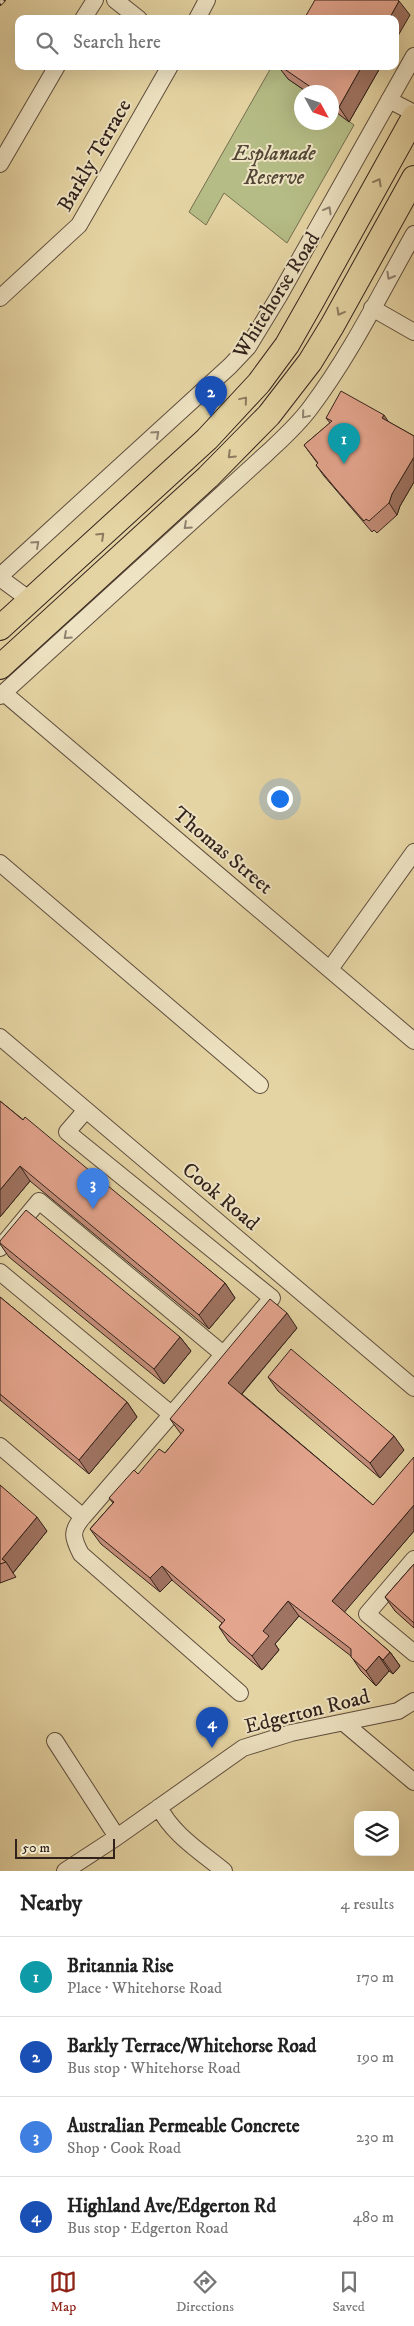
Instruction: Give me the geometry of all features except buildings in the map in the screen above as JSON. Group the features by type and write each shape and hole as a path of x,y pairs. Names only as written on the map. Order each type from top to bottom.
{"highway":[{"name":"Whitehorse Road","path":"0,628 207,439 259,383 287,345 414,115"},
{"path":"0,667 208,477 270,415 310,362 332,326 414,178"}],"street":[{"path":"86,15 95,0"},
{"path":"115,0 134,15"},
{"path":"199,15 207,0"},
{"name":"Whitehorse Road","path":"0,577 230,366 248,347 280,296 414,56"},
{"path":"0,164 54,70"},
{"name":"Barkly Terrace","path":"0,298 79,225 168,70"},
{"path":"389,100 414,115"},
{"path":"2,695 284,438 320,394 414,234"},
{"path":"372,308 414,332"},
{"path":"0,577 30,600"},
{"name":"Thomas Street","path":"2,695 414,1041"},
{"path":"330,969 414,852"},
{"path":"0,863 260,1085"},
{"name":"Cook Road","path":"0,1037 414,1388"},
{"path":"86,1110 67,1132 272,1298"},
{"path":"0,1248 39,1201 223,1354"},
{"path":"0,1272 171,1414"},
{"path":"240,1694 80,1554 74,1540 74,1527 286,1280"},
{"path":"0,1446 83,1517"},
{"path":"414,1559 367,1614 414,1654"},
{"name":"Edgerton Road","path":"65,1871 117,1837 243,1748 291,1733 398,1711 414,1701"},
{"path":"344,1723 414,1782"},
{"path":"55,1741 117,1837"},
{"path":"159,1807 175,1831 224,1871"}],"green space":[{"name":"Esplanade Reserve","path":"270,70 293,70 288,79 297,85 294,85 294,130 339,130 339,114 354,125 287,243 224,193 206,225 189,212"}],"railway":[{"path":"0,3 3,0"}],"place":[{"name":"Barkly Terrace/Whitehorse Road","path":"211,417"},
{"name":"Britannia Rise","path":"344,464"},
{"name":"Australian Permeable Concrete","path":"93,1209"},
{"name":"Highland Ave/Edgerton Rd","path":"212,1748"}]}
